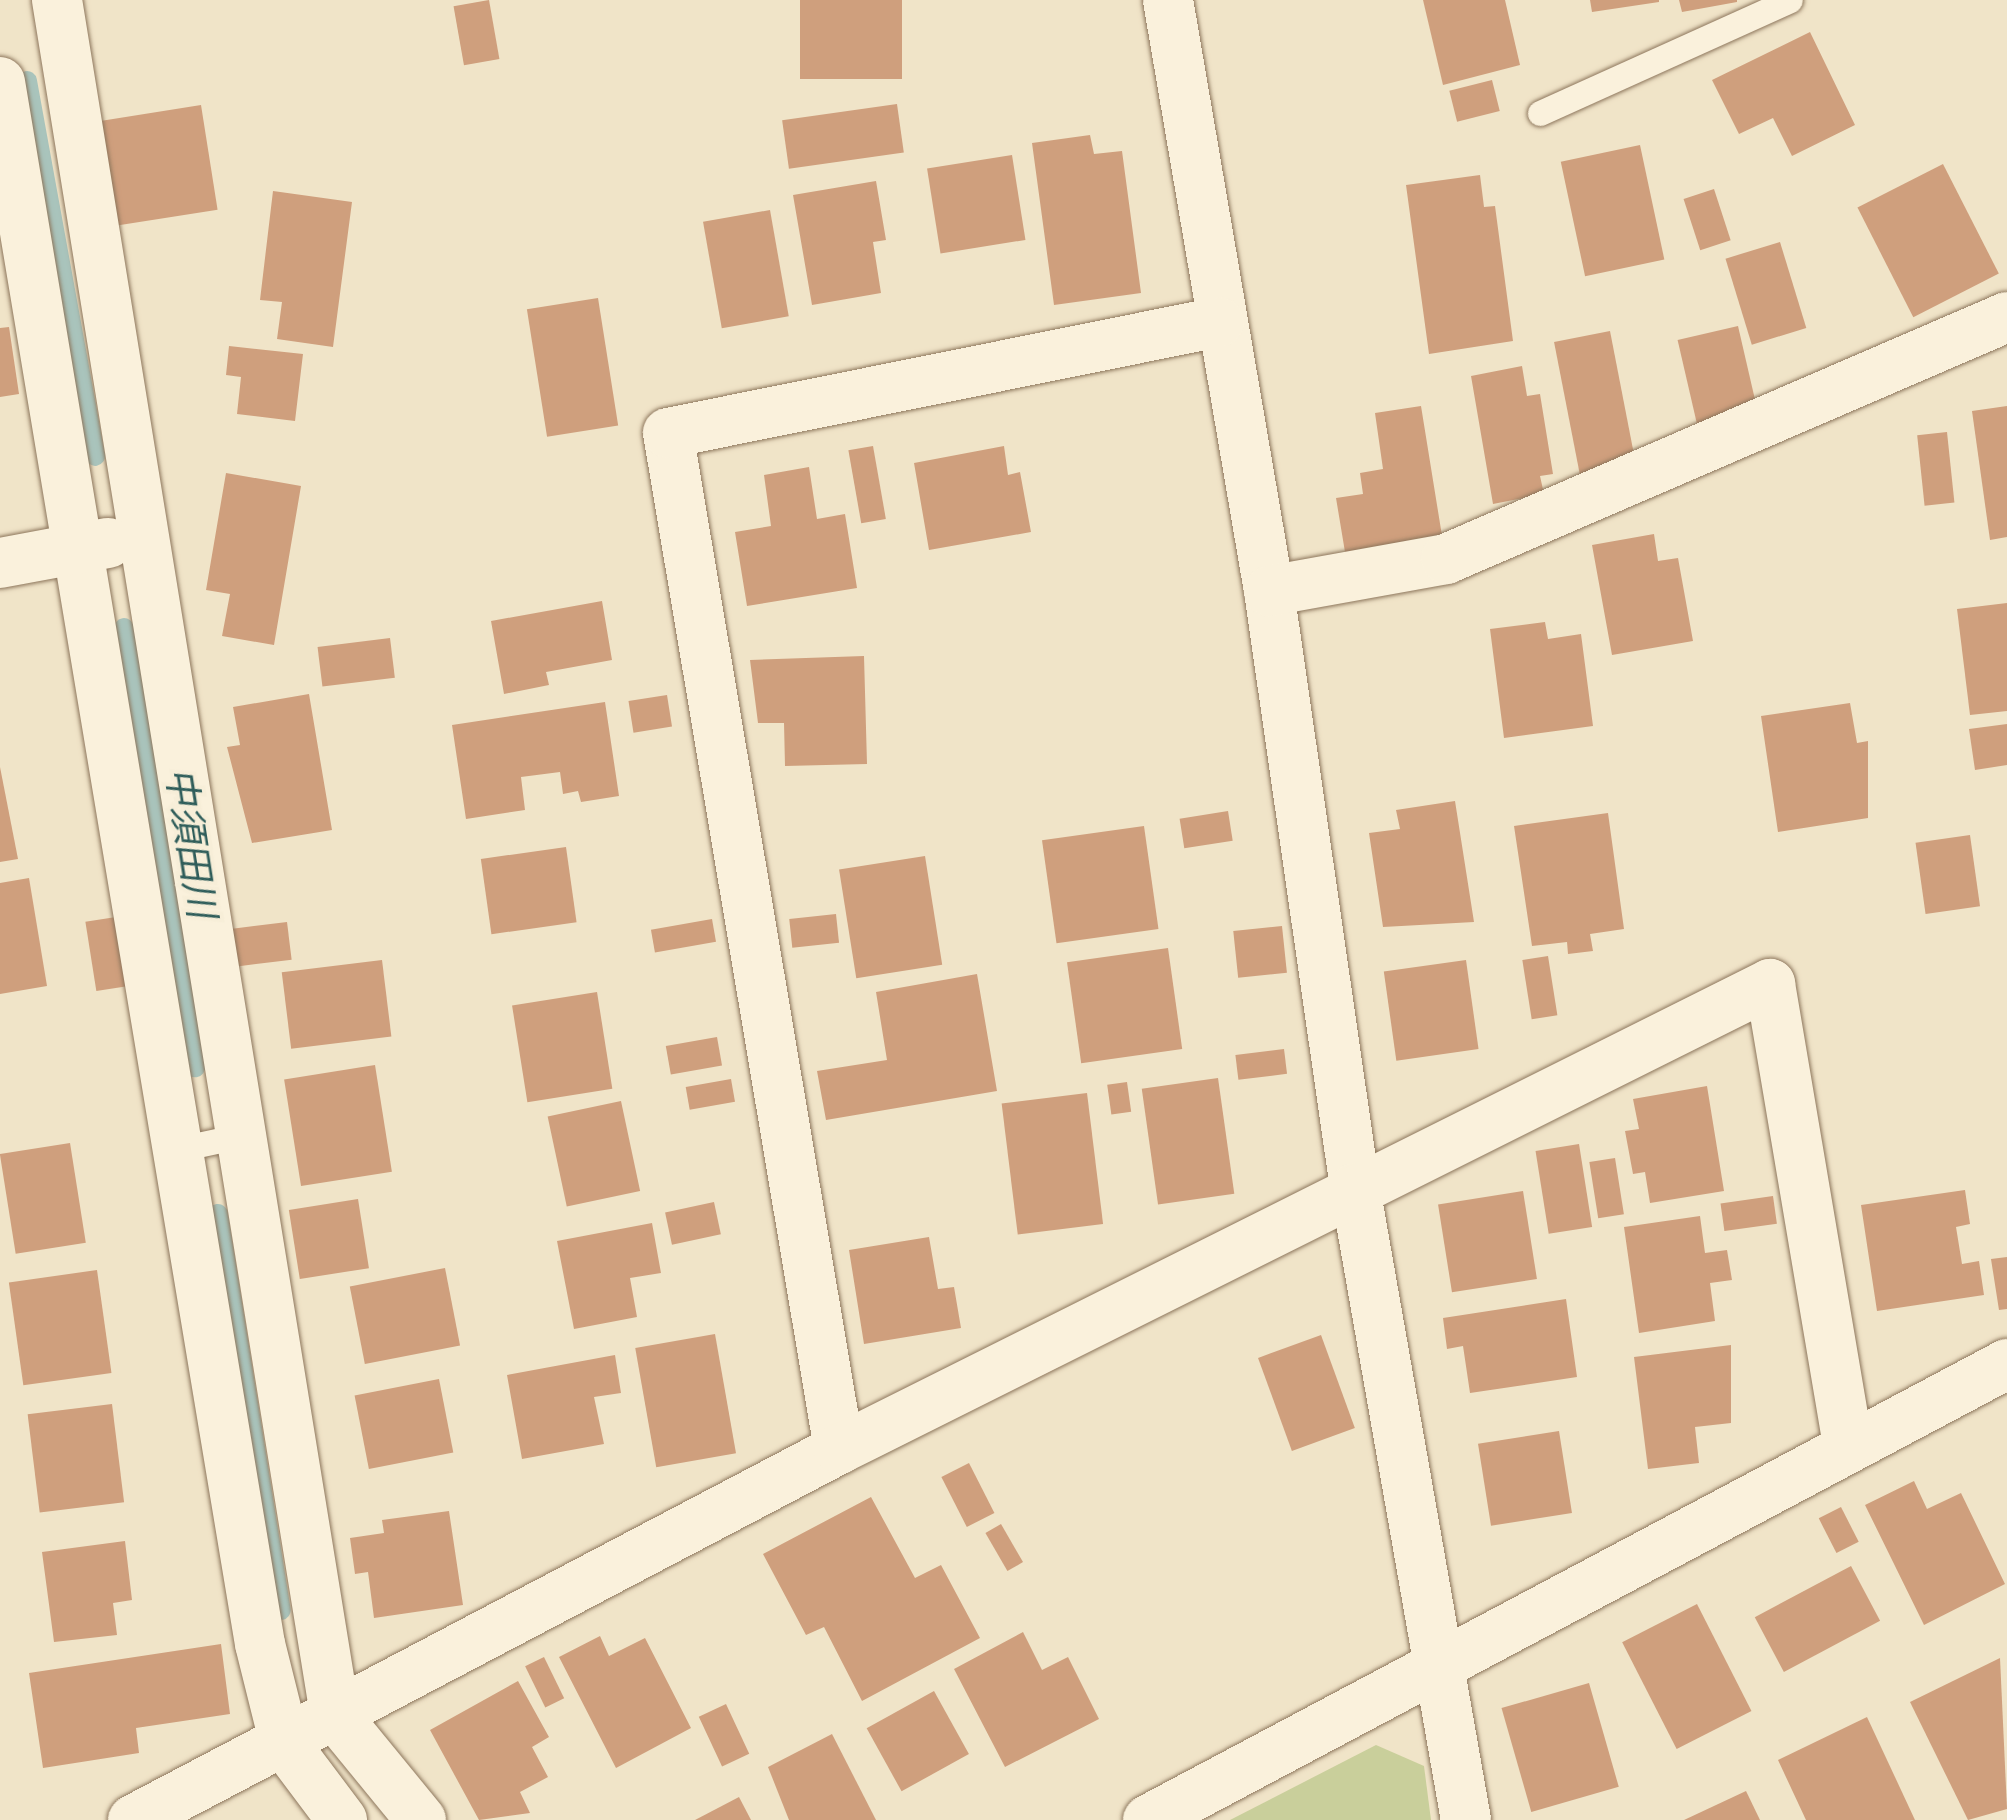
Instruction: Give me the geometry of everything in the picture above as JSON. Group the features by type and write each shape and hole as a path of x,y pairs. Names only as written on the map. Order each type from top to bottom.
{"street":[{"path":"56,0 148,536 240,1136 335,1715 421,1820"},
{"path":"1168,0 1219,322 1268,591 1356,1188 1466,1820"},
{"path":"0,82 260,1644 286,1744 342,1820"},
{"path":"1268,591 1446,559 2007,318"},
{"path":"839,1449 668,433 1219,322"},
{"path":"0,563 148,536"},
{"path":"133,1820 286,1744 839,1449 1770,984 1848,1446"},
{"path":"1148,1820 1441,1668 2007,1364"}],"lane":[{"path":"1540,113 1790,0"},
{"path":"179,1148 240,1136"}],"green space":[{"path":"1376,1745 1424,1766 1431,1820 1230,1820"}],"building":[{"path":"489,0 499,59 464,65 454,6"},
{"path":"800,0 902,0 902,79 800,79"},
{"path":"1423,0 1505,0 1520,65 1443,85"},
{"path":"1590,0 1659,0 1659,2 1592,12"},
{"path":"1679,0 1737,0 1737,2 1682,12"},
{"path":"1810,32 1855,125 1792,156 1773,118 1739,134 1712,80"},
{"path":"1492,80 1500,111 1457,122 1449,91"},
{"path":"897,104 904,153 789,169 782,120"},
{"path":"201,105 218,210 114,226 97,121"},
{"path":"1090,135 1094,154 1122,151 1141,293 1054,305 1032,143"},
{"path":"1640,145 1664,259 1585,276 1561,162"},
{"path":"1012,155 1025,240 941,253 927,168"},
{"path":"1943,164 1999,274 1913,317 1857,208"},
{"path":"1480,175 1484,207 1495,206 1513,341 1429,354 1406,185"},
{"path":"876,181 886,240 873,242 881,293 812,305 793,195"},
{"path":"1714,189 1731,240 1700,250 1684,199"},
{"path":"273,191 352,202 333,347 277,339 282,302 260,300"},
{"path":"770,210 789,316 722,328 703,222"},
{"path":"1780,242 1806,328 1752,345 1725,259"},
{"path":"598,298 618,425 547,437 527,309"},
{"path":"1738,326 1758,412 1697,426 1678,340"},
{"path":"9,327 19,394 0,397 0,328"},
{"path":"1610,331 1636,466 1580,477 1554,342"},
{"path":"229,346 303,354 295,421 237,414 241,377 226,375"},
{"path":"1522,366 1527,396 1540,394 1553,474 1540,476 1544,494 1493,504 1471,376"},
{"path":"1421,406 1443,542 1346,558 1336,498 1363,494 1360,473 1383,469 1375,413"},
{"path":"2007,406 2007,537 1990,540 1972,411"},
{"path":"1947,432 1954,503 1925,506 1917,435"},
{"path":"873,446 886,519 861,523 848,450"},
{"path":"1004,446 1008,475 1020,472 1031,532 929,550 914,463"},
{"path":"809,467 817,519 845,514 857,588 747,606 735,532 771,526 764,475"},
{"path":"226,473 301,486 274,645 222,636 230,594 206,590"},
{"path":"1654,534 1658,561 1678,558 1693,641 1612,655 1592,545"},
{"path":"602,601 612,660 546,672 549,685 504,694 491,621"},
{"path":"2007,603 2007,711 1970,715 1957,609"},
{"path":"1545,622 1548,639 1581,634 1593,726 1504,738 1490,629"},
{"path":"390,638 395,678 322,687 318,647"},
{"path":"864,656 867,764 785,766 784,723 758,723 750,660"},
{"path":"309,694 332,830 252,843 227,747 240,745 233,707"},
{"path":"667,695 672,727 633,733 628,701"},
{"path":"605,702 619,796 581,802 578,791 563,794 560,772 521,777 525,810 466,819 452,725"},
{"path":"1850,703 1857,743 1868,741 1868,818 1778,832 1761,716"},
{"path":"2007,724 2007,765 1975,770 1969,729"},
{"path":"0,767 18,859 0,862"},
{"path":"1455,801 1474,922 1383,927 1369,833 1400,829 1396,810"},
{"path":"1228,811 1233,841 1184,848 1180,819"},
{"path":"1608,813 1624,929 1590,934 1593,951 1568,954 1567,942 1532,946 1514,826"},
{"path":"1144,826 1158,929 1056,943 1042,840"},
{"path":"1970,835 1980,906 1926,914 1916,843"},
{"path":"566,847 577,922 491,934 481,859"},
{"path":"925,856 942,965 856,978 839,870"},
{"path":"29,878 47,986 0,994 0,883"},
{"path":"836,914 839,943 792,948 789,919"},
{"path":"116,917 127,986 96,991 85,922"},
{"path":"712,919 716,942 655,952 651,930"},
{"path":"287,922 292,960 235,967 230,929"},
{"path":"1282,926 1287,973 1238,978 1233,931"},
{"path":"1168,948 1182,1049 1081,1063 1067,962"},
{"path":"1548,956 1557,1015 1532,1019 1522,960"},
{"path":"382,960 391,1036 291,1049 282,972"},
{"path":"1466,960 1479,1049 1396,1061 1384,972"},
{"path":"977,974 997,1091 826,1120 817,1071 887,1060 876,992"},
{"path":"597,992 612,1089 527,1102 512,1005"},
{"path":"717,1037 722,1066 671,1075 666,1046"},
{"path":"1284,1049 1287,1074 1238,1080 1235,1055"},
{"path":"375,1065 392,1172 301,1186 284,1079"},
{"path":"1218,1078 1234,1194 1158,1205 1142,1089"},
{"path":"731,1079 735,1102 690,1110 686,1087"},
{"path":"1127,1082 1131,1112 1111,1114 1107,1085"},
{"path":"1707,1086 1724,1191 1650,1203 1645,1172 1633,1174 1625,1131 1639,1129 1633,1099"},
{"path":"1087,1093 1103,1224 1018,1234 1002,1103"},
{"path":"621,1101 640,1191 567,1207 548,1117"},
{"path":"70,1143 86,1243 16,1254 0,1154"},
{"path":"1579,1144 1592,1227 1549,1234 1536,1151"},
{"path":"1615,1158 1624,1214 1598,1218 1589,1162"},
{"path":"1965,1190 1970,1224 1956,1227 1962,1264 1979,1261 1984,1295 1877,1311 1861,1205"},
{"path":"1523,1191 1537,1279 1452,1292 1438,1204"},
{"path":"1773,1196 1777,1224 1724,1231 1721,1203"},
{"path":"358,1199 369,1268 300,1279 289,1210"},
{"path":"714,1202 721,1234 672,1245 665,1212"},
{"path":"1700,1216 1705,1253 1727,1250 1732,1280 1710,1283 1715,1321 1639,1333 1624,1227"},
{"path":"652,1223 661,1273 630,1278 637,1317 574,1329 557,1241"},
{"path":"929,1237 938,1289 954,1287 961,1328 864,1344 849,1250"},
{"path":"2007,1257 2007,1309 1999,1310 1991,1259"},
{"path":"445,1268 460,1346 365,1364 350,1287"},
{"path":"97,1270 111,1373 23,1385 9,1282"},
{"path":"1566,1299 1577,1377 1470,1393 1463,1346 1447,1349 1443,1318"},
{"path":"715,1334 736,1453 656,1467 635,1348"},
{"path":"1321,1335 1355,1428 1292,1451 1258,1358"},
{"path":"1731,1345 1731,1423 1695,1427 1699,1463 1648,1469 1634,1357"},
{"path":"615,1355 621,1393 594,1397 604,1444 522,1459 507,1375"},
{"path":"439,1379 453,1453 369,1469 355,1395"},
{"path":"112,1404 124,1502 40,1513 28,1414"},
{"path":"1559,1431 1572,1513 1491,1526 1478,1444"},
{"path":"969,1463 994,1513 967,1527 941,1477"},
{"path":"1914,1481 1927,1509 1961,1493 2005,1584 1924,1625 1865,1505"},
{"path":"871,1497 915,1578 941,1565 980,1638 862,1701 824,1627 806,1635 763,1554"},
{"path":"1841,1507 1859,1542 1836,1553 1819,1518"},
{"path":"449,1511 463,1605 374,1618 368,1572 355,1574 350,1538 384,1533 382,1520"},
{"path":"1001,1524 1023,1562 1007,1571 985,1533"},
{"path":"125,1541 132,1600 113,1603 117,1635 54,1642 42,1552"},
{"path":"1851,1566 1880,1621 1784,1672 1755,1617"},
{"path":"1697,1604 1751,1711 1677,1749 1622,1642"},
{"path":"1023,1632 1042,1670 1068,1657 1099,1719 1005,1767 954,1669"},
{"path":"600,1636 609,1656 645,1638 691,1728 616,1768 559,1657"},
{"path":"221,1644 230,1714 136,1728 139,1753 43,1768 29,1673"},
{"path":"544,1657 564,1698 545,1708 525,1666"},
{"path":"2000,1658 2007,1809 1968,1820 1910,1702"},
{"path":"518,1681 549,1737 532,1747 548,1777 520,1792 530,1813 479,1820 430,1730"},
{"path":"1589,1683 1619,1787 1531,1812 1502,1708"},
{"path":"934,1691 969,1754 902,1791 867,1728"},
{"path":"726,1704 749,1754 722,1767 699,1717"},
{"path":"1867,1717 1915,1820 1806,1820 1778,1760"},
{"path":"832,1734 876,1820 789,1820 768,1767"},
{"path":"1746,1791 1760,1820 1684,1820"},
{"path":"739,1797 751,1820 695,1820"}],"waterway":[{"name":"中須田川","path":"27,81 95,456"},
{"name":"中須田川","path":"124,628 195,1067"},
{"name":"中須田川","path":"218,1214 281,1610"}]}
